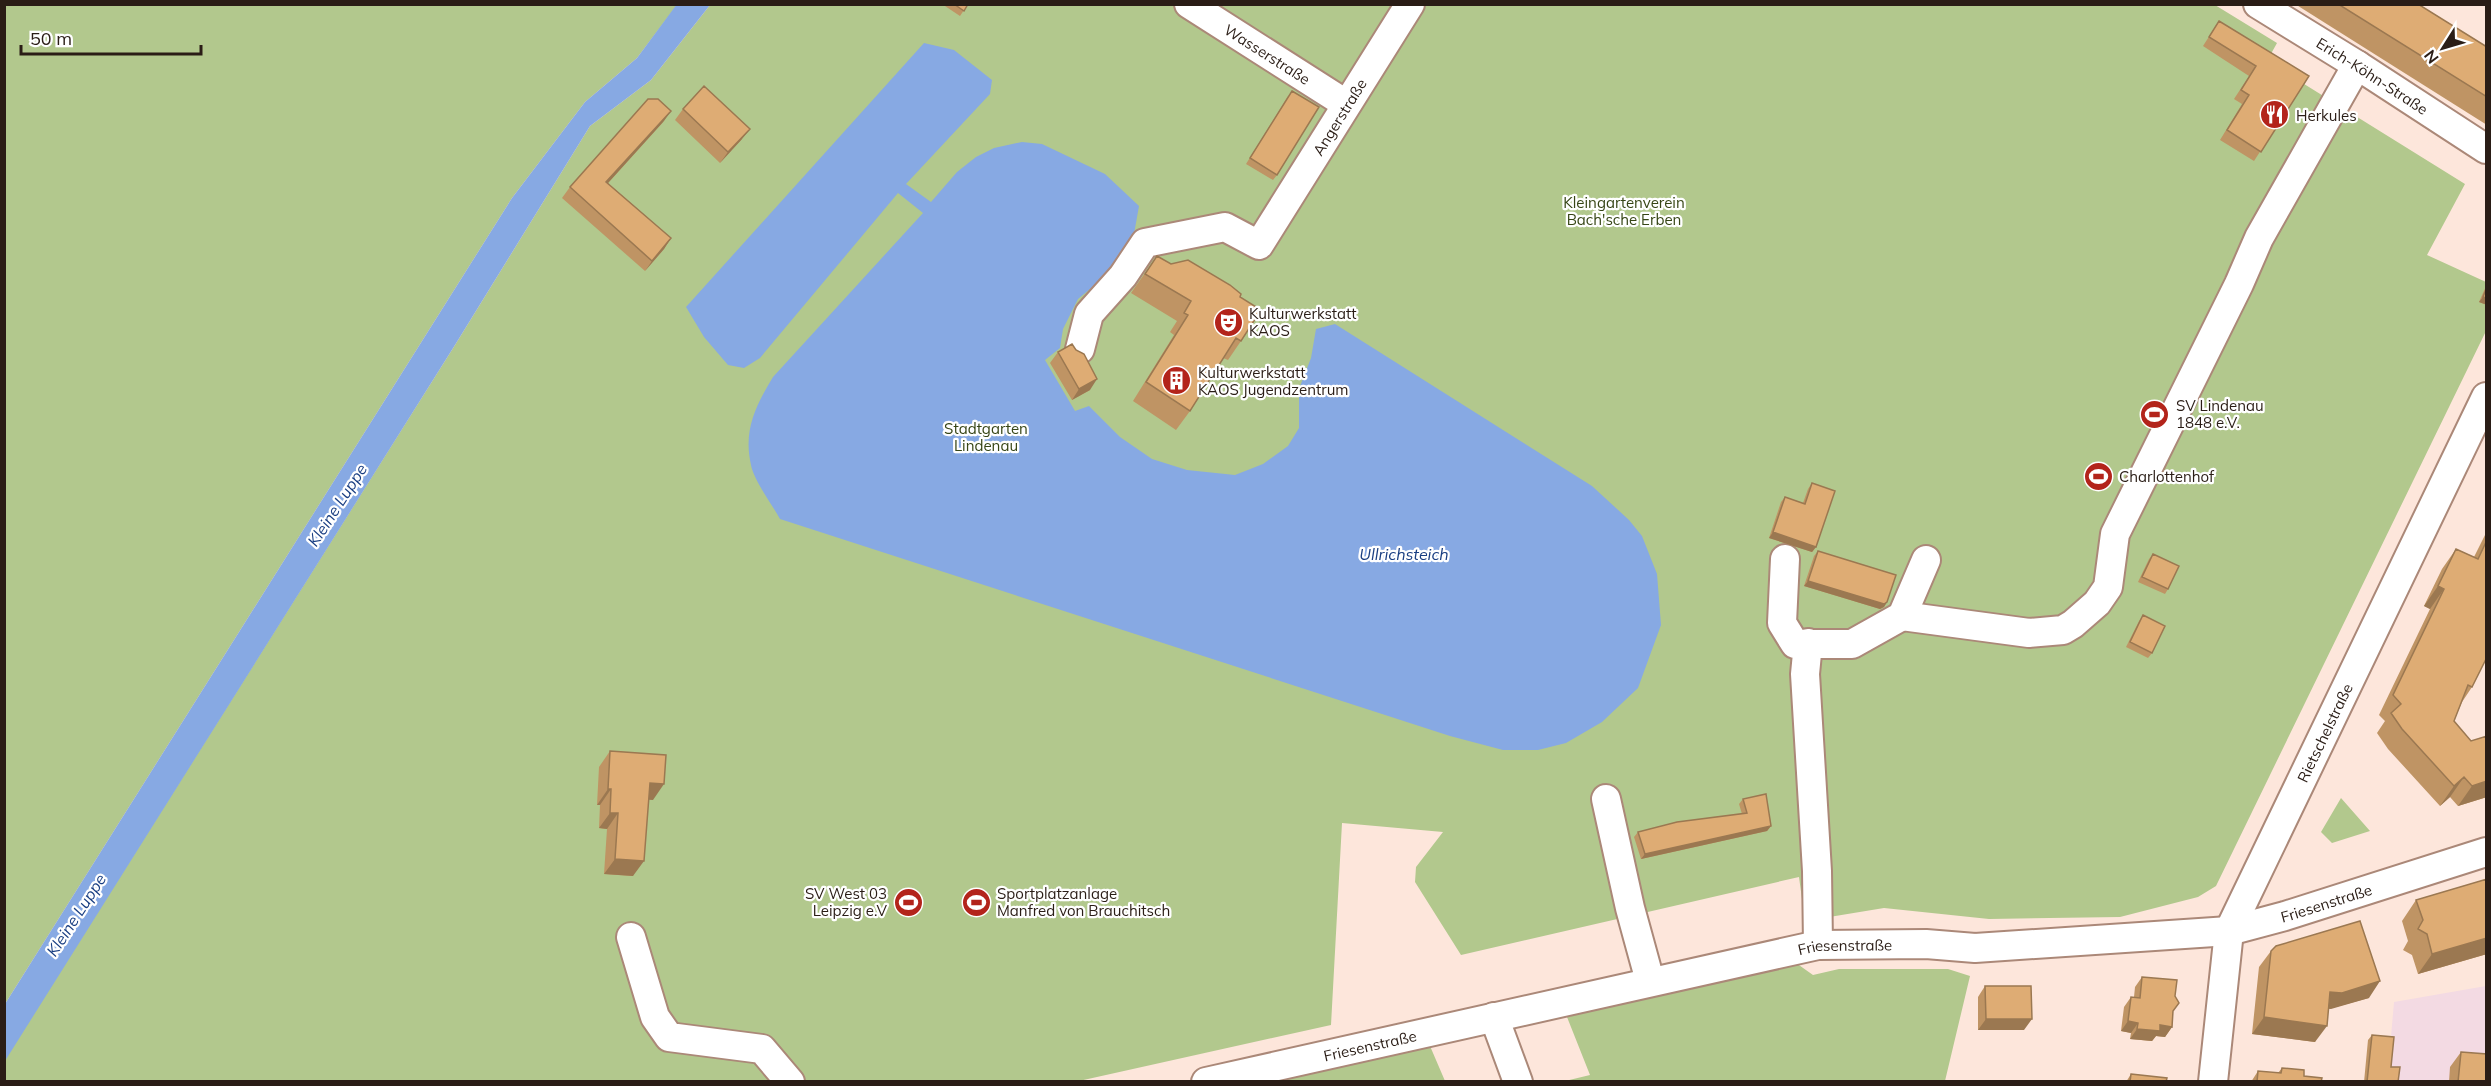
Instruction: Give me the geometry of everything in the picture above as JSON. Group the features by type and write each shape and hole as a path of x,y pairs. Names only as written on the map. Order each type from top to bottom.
{"street":[{"name":"Wasserstraße","path":"1189,4 1346,104"},
{"name":"Angerstraße","path":"1080,349 1089,314 1123,276 1145,243 1225,227 1259,245 1410,4"},
{"name":"Erich-Köhn-Straße","path":"2258,4 2487,149"},
{"path":"1902,615 2029,633 2049,632 2063,630 2073,624 2097,603 2108,587 2115,534 2234,294 2259,238 2357,65"},
{"name":"Rietschelstraße","path":"2213,1082 2229,932 2487,397"},
{"path":"1785,560 1782,623 1795,644 1852,644 1902,615 1926,560"},
{"path":"1808,643 1805,674 1817,871 1818,945"},
{"path":"1606,799 1630,908 1650,981"},
{"name":"Friesenstraße","path":"1206,1082 1818,945 1926,944 1975,948 2229,932 2487,852"},
{"path":"631,937 655,1017 669,1037 762,1049 790,1082"},
{"path":"1494,1017 1518,1082"}],"shaded area":[{"path":"2486,986 2486,1081 2395,1081 2388,1072 2394,1002"}],"green space":[{"path":"4,5 677,5 637,58 585,102 512,198 5,1004"},
{"path":"710,5 2215,5 2277,43 2267,61 2465,184 2427,255 2486,282 2486,331 2216,886 2198,897 2120,917 1989,919 1884,908 1805,921 1799,877 1461,955 1415,882 1416,867 1443,832 1342,823 1331,1025 1079,1081 5,1082 4,1061 455,345 590,126 651,80"},
{"path":"2341,798 2370,831 2332,843 2321,832"},
{"path":"1796,963 1813,975 1839,969 1948,969 1970,976 1945,1081 1561,1082 1590,1075 1567,1017"},
{"path":"1430,1046 1445,1081 1262,1082"}],"water":[{"name":"Kleine Luppe","path":"677,4 710,5 651,80 590,126 5,1061 5,1004 512,198 585,102 637,58"},
{"name":"Ullrichsteich","path":"924,43 954,50 992,80 990,94 906,184 931,202 957,172 976,157 994,148 1022,142 1042,144 1105,174 1139,206 1134,234 1108,274 1078,299 1063,329 1060,348 1045,360 1075,411 1089,406 1120,437 1152,459 1187,470 1235,475 1263,464 1288,446 1299,428 1299,389 1311,358 1316,329 1335,324 1592,486 1629,520 1642,536 1657,574 1661,625 1638,688 1602,722 1566,743 1538,750 1503,750 1450,736 780,519 759,485 751,465 749,440 756,408 773,377 923,213 898,193 760,358 744,368 728,365 704,337 686,307"}],"building":[{"path":"954,4 968,4 964,11"},
{"path":"2338,4 2418,4 2487,47 2487,97"},
{"path":"2219,21 2309,76 2261,152 2227,130 2249,95 2241,90 2256,66 2209,37"},
{"path":"704,86 750,129 728,152 683,109"},
{"path":"1292,91 1319,107 1277,175 1250,158"},
{"path":"648,99 658,99 671,111 606,182 671,238 652,261 570,187"},
{"name":"Kulturwerkstatt KAOS Jugendzentrum","path":"1157,256 1171,264 1188,260 1230,285 1241,294 1240,297 1261,310 1241,341 1236,338 1190,411 1146,382 1188,315 1184,313 1191,301 1145,274"},
{"path":"1072,344 1076,350 1084,354 1097,379 1079,389 1058,352"},
{"path":"1812,483 1835,491 1816,547 1773,532 1785,497 1805,504"},
{"path":"2487,540 2487,657 2472,687 2468,685 2454,721 2471,741 2487,736 2487,781 2472,786 2464,777 2454,786 2402,729 2391,713 2401,704 2393,695 2444,589 2438,586 2456,549 2478,559"},
{"path":"1818,551 1896,575 1887,602 1884,604 1808,581"},
{"path":"2153,554 2179,566 2168,589 2142,577"},
{"path":"2143,615 2165,626 2152,653 2130,642"},
{"path":"610,751 666,755 664,784 650,783 644,861 615,859 618,813 610,813 611,789 608,789"},
{"path":"1766,794 1771,826 1645,854 1638,832 1677,822 1747,813 1743,799"},
{"path":"2487,879 2487,938 2432,954 2427,934 2418,929 2423,920 2416,900"},
{"path":"2360,921 2380,981 2342,993 2330,992 2327,1026 2264,1017 2271,951 2276,946"},
{"path":"2142,977 2177,980 2175,996 2179,1003 2173,1011 2172,1027 2160,1025 2160,1031 2137,1029 2138,1023 2128,1021 2131,997 2140,998"},
{"path":"1985,986 2031,986 2032,1019 1986,1019"},
{"path":"2372,1035 2394,1037 2391,1067 2400,1067 2398,1082 2367,1082"},
{"path":"2461,1052 2487,1054 2487,1082 2458,1082"},
{"path":"2282,1068 2304,1070 2304,1076 2322,1078 2321,1082 2257,1082 2258,1071 2281,1073"},
{"path":"2131,1074 2167,1078 2166,1082 2130,1082"}],"place":[{"name":"Herkules","path":"2275,115"},
{"name":"Kulturwerkstatt KAOS","path":"1228,322"},
{"name":"Kulturwerkstatt KAOS Jugendzentrum","path":"1177,381"},
{"name":"SV Lindenau 1848 e.V.","path":"2155,414"},
{"name":"Charlottenhof","path":"2098,476"},
{"name":"SV West 03 Leipzig e.V","path":"908,902"},
{"name":"Sportplatzanlage Manfred von Brauchitsch","path":"976,902"}],"park label":[{"name":"Kleingartenverein Bach'sche Erben","path":"1624,210"},
{"name":"Stadtgarten Lindenau","path":"986,436"}]}
